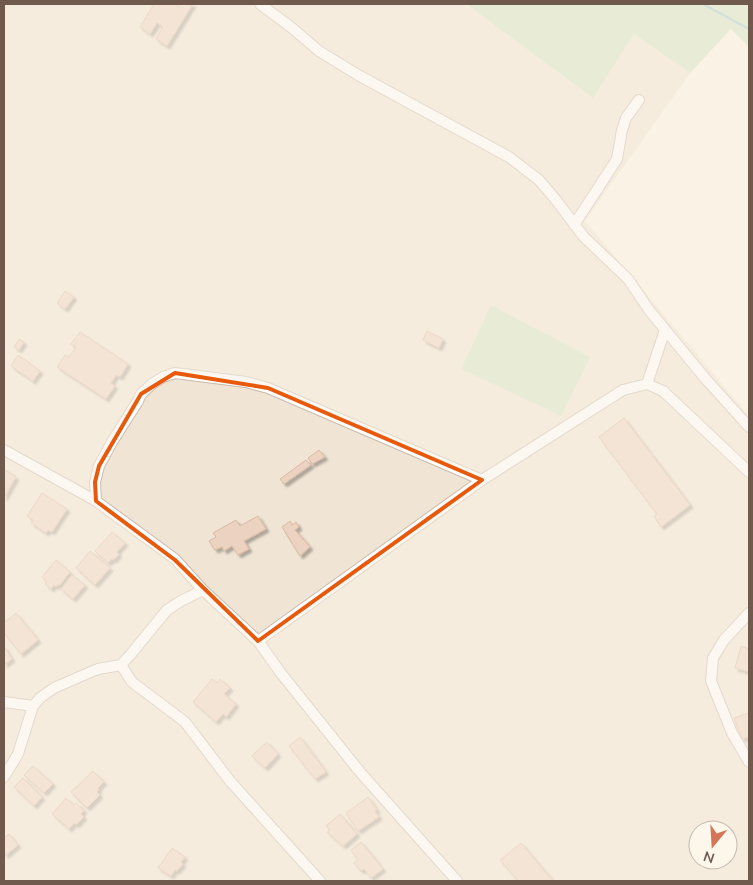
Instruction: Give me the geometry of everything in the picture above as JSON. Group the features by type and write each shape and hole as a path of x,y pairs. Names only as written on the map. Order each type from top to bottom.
{"street":[{"path":"260,4 319,51 358,75 509,157 539,180 584,237 628,279 665,330 749,427"},
{"path":"574,225 617,159 626,118 639,100"},
{"path":"647,384 665,330"},
{"path":"96,501 95,482 99,466 141,394 163,377 175,373 246,382 268,388 482,480"},
{"path":"258,641 482,480 623,390 647,384 663,391 749,472"},
{"path":"4,450 96,501 175,560 203,590 258,641 280,672 360,772 457,881"},
{"path":"4,777 18,754 33,706 40,698 54,688 98,669 120,665 167,610 203,590"},
{"path":"749,613 724,640 713,658 711,681 732,733 749,762"},
{"path":"120,665 132,682 184,722 230,781 320,881"},
{"path":"4,702 33,706"}],"highlighted area":[{"path":"175,373 268,388 482,480 258,641 175,560 96,501 95,482 99,466 141,394"}],"shaded area":[{"path":"4,4 466,4 593,97 634,34 690,73 585,221 749,416 749,881 4,881"}],"green space":[{"path":"466,4 749,4 749,47 731,29 690,73 634,34 593,98"},
{"path":"491,305 590,357 561,416 461,369"}],"building":[{"path":"154,4 174,4 179,7 181,4 193,4 167,46 156,39 163,27 157,23 150,34 140,27"},
{"path":"65,291 74,297 65,309 57,303"},
{"path":"427,331 443,339 439,348 423,340"},
{"path":"80,332 128,364 120,377 116,375 111,383 115,386 106,399 57,367 65,355 69,357 76,347 71,344"},
{"path":"19,339 24,342 19,350 14,347"},
{"path":"18,355 40,371 33,381 11,366"},
{"path":"624,418 690,505 661,527 654,516 657,514 599,437"},
{"path":"319,450 325,457 312,464 308,458"},
{"path":"306,460 311,465 284,484 280,479"},
{"path":"4,469 16,477 4,498"},
{"path":"42,493 67,509 52,532 48,530 46,533 31,523 33,520 27,516"},
{"path":"258,516 266,529 244,541 249,549 238,555 232,546 224,551 222,547 215,550 209,541 216,537 213,533 236,520 240,526"},
{"path":"290,521 292,525 296,522 299,527 295,530 310,547 300,556 282,527"},
{"path":"112,532 125,543 117,552 119,554 114,560 112,559 108,563 95,551"},
{"path":"90,551 110,568 95,585 76,568"},
{"path":"56,560 70,572 59,586 58,584 56,587 54,585 51,589 45,584 47,582 42,577"},
{"path":"72,575 85,585 73,599 61,589"},
{"path":"16,613 38,640 21,654 4,633 4,623"},
{"path":"4,646 12,659 4,665"},
{"path":"741,646 749,649 749,672 735,668"},
{"path":"212,679 217,683 220,679 230,688 224,694 236,704 226,717 223,714 216,722 193,702"},
{"path":"749,713 749,737 742,739 734,718"},
{"path":"300,737 326,772 315,779 289,746"},
{"path":"267,742 278,754 265,768 252,756"},
{"path":"33,766 53,784 44,793 24,775"},
{"path":"93,771 104,782 98,788 97,792 100,795 87,808 71,792"},
{"path":"23,778 42,797 34,806 14,787"},
{"path":"368,797 377,810 375,811 379,817 358,831 346,813"},
{"path":"66,798 84,810 81,814 84,817 76,825 74,823 69,829 52,814"},
{"path":"340,814 357,834 343,846 327,832 330,830 326,826"},
{"path":"9,834 18,845 5,856 4,838"},
{"path":"361,842 383,869 371,878 364,869 361,871 354,863 358,860 351,850"},
{"path":"521,843 553,881 518,881 500,860"},
{"path":"172,848 185,857 181,862 183,864 171,876 158,868"}],"waterway":[{"path":"703,4 749,29"}]}
